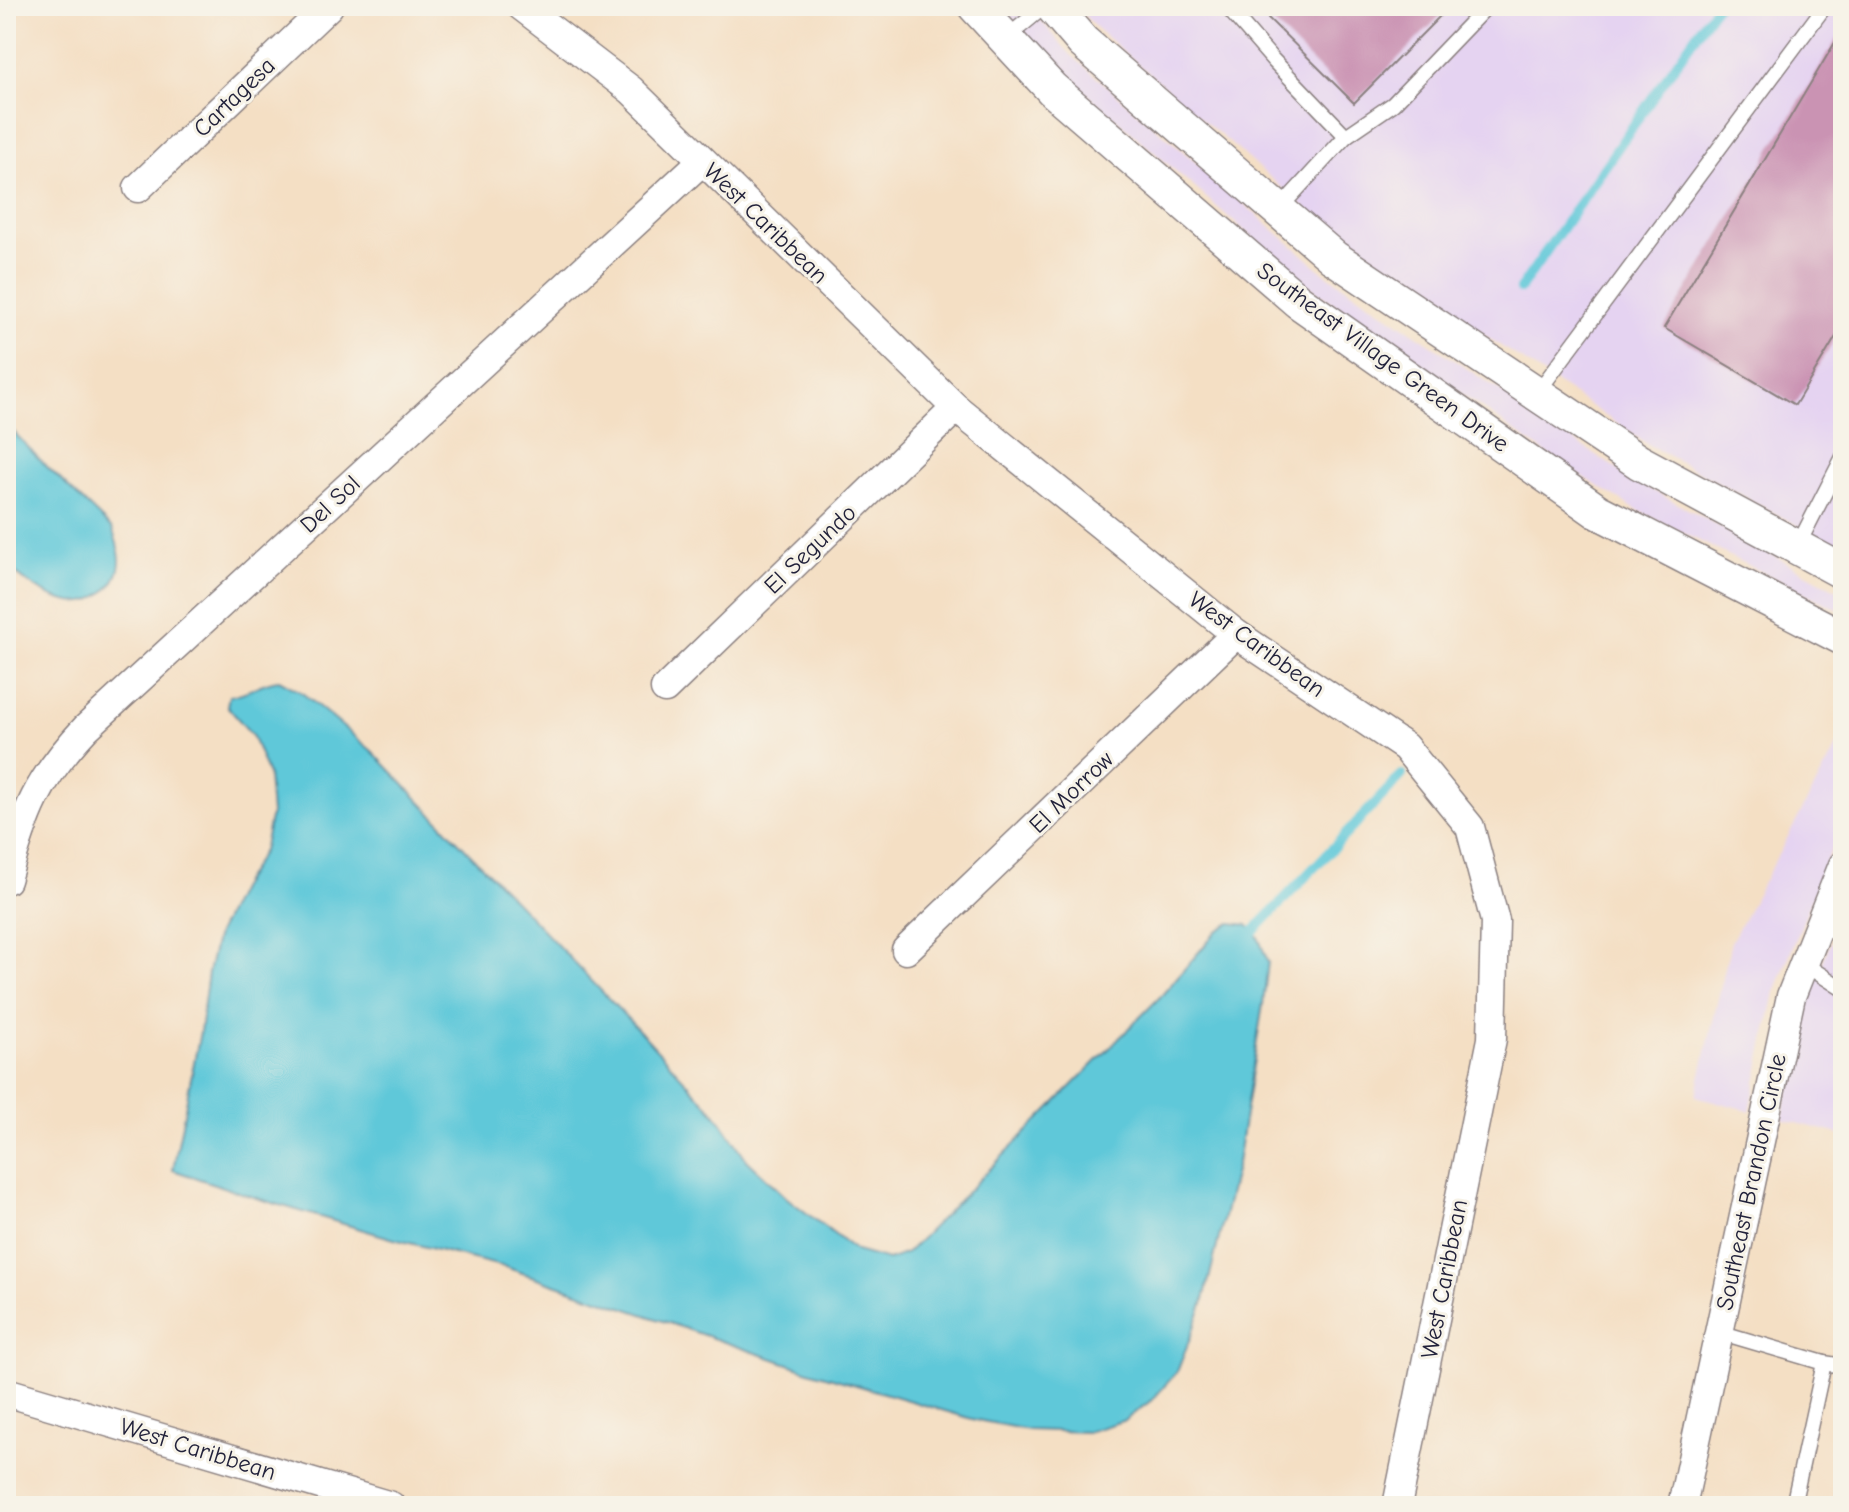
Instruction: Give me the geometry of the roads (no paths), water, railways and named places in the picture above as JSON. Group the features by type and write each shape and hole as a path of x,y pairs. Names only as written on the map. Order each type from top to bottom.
{"street":[{"name":"Cartagesa","path":"138,188 329,6"},
{"name":"West Caribbean","path":"521,6 631,90 956,408 1236,634 1405,747 1470,827 1495,921 1492,1039 1397,1506"},
{"name":"Southeast Village Green Drive","path":"975,6 1052,89 1298,301 1597,511 1843,638"},
{"path":"1052,6 1083,42 1333,257 1639,462 1843,572"},
{"name":"Del Sol","path":"6,880 19,835 41,782 86,728 702,161"},
{"name":"El Segundo","path":"665,689 956,408"},
{"name":"El Morrow","path":"906,950 1236,634"},
{"name":"Southeast Brandon Circle","path":"1682,1506 1791,996 1843,865"},
{"name":"West Caribbean","path":"6,1392 391,1506"}],"lane":[{"path":"1005,39 1045,6"},
{"path":"1226,6 1346,136"},
{"path":"1278,209 1346,136 1393,104 1487,6"},
{"path":"1537,393 1825,6"},
{"path":"1797,547 1843,457"},
{"path":"1804,964 1843,989"},
{"path":"1719,1332 1843,1366"},
{"path":"1793,1506 1824,1363"}],"water":[{"path":"6,424 112,529 119,551 119,568 111,585 97,597 70,602 52,597 6,565"},
{"path":"279,680 301,692 372,751 716,1114 747,1160 787,1198 856,1251 888,1260 907,1253 1162,995 1217,931 1231,923 1248,925 1258,937 1268,962 1263,1004 1237,1163 1203,1304 1177,1372 1153,1399 1125,1420 1087,1432 1028,1430 972,1419 812,1372 505,1267 394,1239 173,1170 217,934 239,889 263,851 271,814 268,775 252,735 227,706 229,696"}],"waterway":[{"path":"1520,289 1716,6"},
{"path":"1253,932 1402,775"}]}
